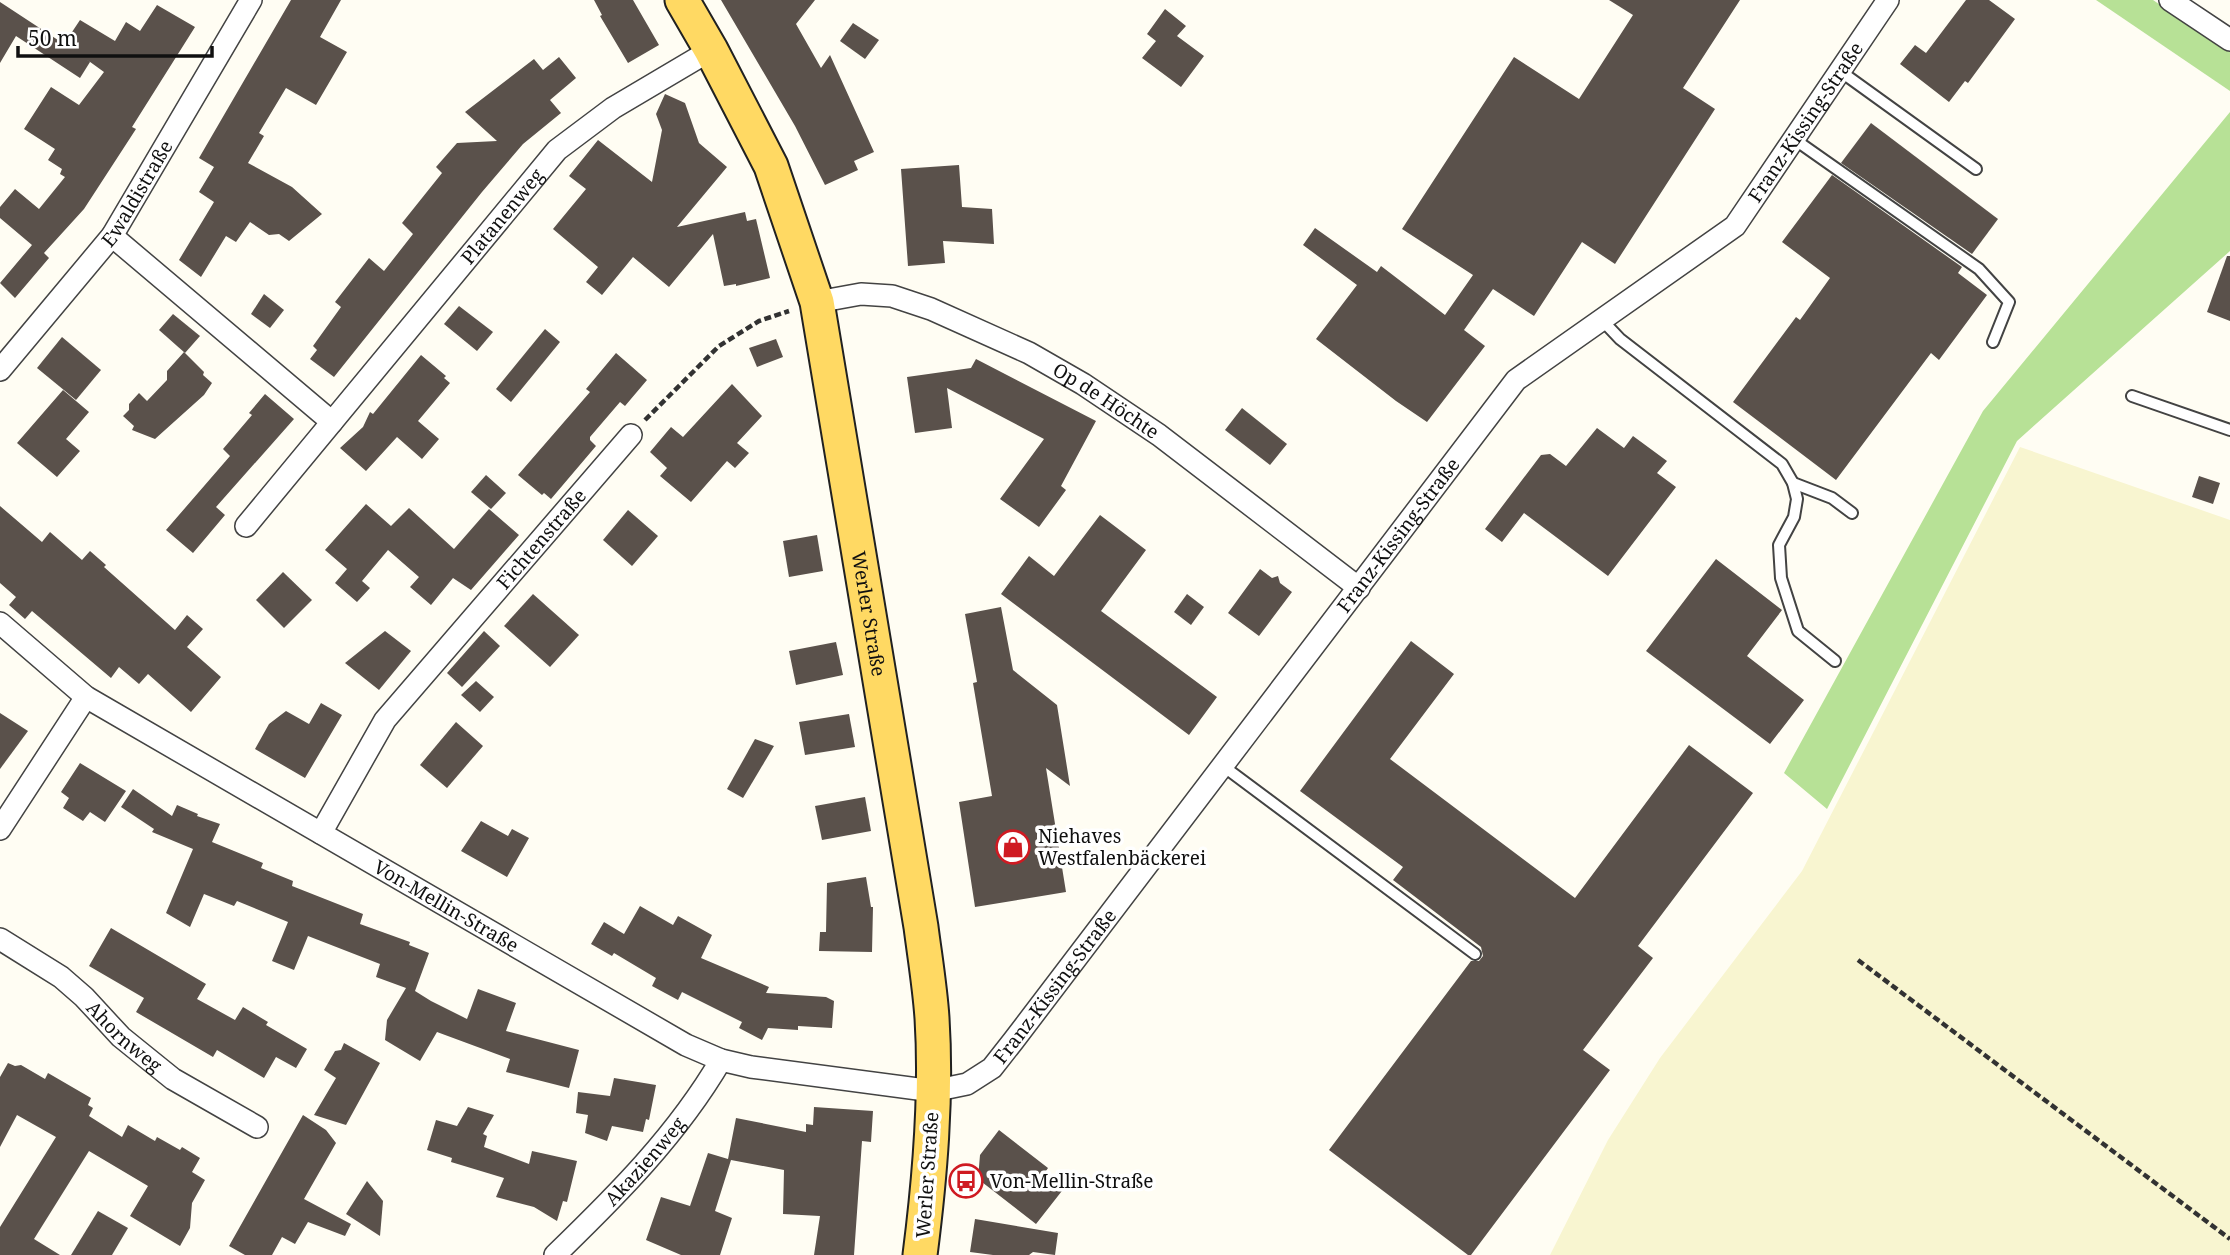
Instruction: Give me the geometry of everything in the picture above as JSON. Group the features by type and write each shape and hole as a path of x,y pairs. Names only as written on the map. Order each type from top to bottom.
{"main road":[{"name":"Werler Straße","path":"681,0 711,50 771,166 817,302 921,927 932,1018 933,1091 929,1178 920,1255"}],"street":[{"name":"Ewaldistraße","path":"0,370 112,236 251,0"},
{"name":"Franz-Kissing-Straße","path":"933,1091 967,1084 992,1068 1516,380 1735,226 1888,0"},
{"path":"2170,0 2230,40"},
{"name":"Platanenweg","path":"246,526 556,150 612,108 711,50"},
{"path":"112,236 332,422"},
{"name":"Op de Höchte","path":"817,302 861,294 892,296 931,309 1029,353 1083,384 1159,435 1359,588"},
{"name":"Fichtenstraße","path":"321,833 385,720 631,435"},
{"name":"Von-Mellin-Straße","path":"0,623 86,697 686,1045 721,1060 751,1067 933,1091"},
{"path":"0,829 86,697"},
{"name":"Ahornweg","path":"0,939 61,977 121,1037 162,1071 257,1127"},
{"name":"Akazienweg","path":"555,1255 602,1210 655,1152 700,1096 721,1060"}],"lane":[{"path":"1840,71 1976,169"},
{"path":"1794,139 1979,269 2009,302 1993,342"},
{"path":"1602,320 1620,339 1782,464 1793,483 1797,499 1794,517 1779,545 1781,578 1798,631 1835,661"},
{"path":"2132,396 2230,430"},
{"path":"1793,483 1832,498 1852,513"},
{"path":"1223,766 1475,954"}],"path":[{"path":"631,435 719,346 758,321 817,302"},
{"path":"1858,960 2230,1239"}],"shaded area":[{"path":"2020,447 2230,520 2230,1255 1550,1255 1608,1140 1660,1058 1802,871"}],"green space":[{"path":"2096,0 2153,0 2230,52 2230,91"},
{"path":"2230,112 2230,251 2017,441 1827,809 1784,773 1983,411"}],"building":[{"path":"291,0 341,0 320,37 347,52 316,105 286,88 259,133 264,136 248,163 292,187 322,214 289,241 279,234 269,235 250,222 236,242 226,236 201,277 179,260 214,202 199,192 214,167 199,158"},
{"path":"594,0 633,0 659,45 628,63 600,16 602,15"},
{"path":"721,0 815,0 796,24 821,68 830,55 874,152 854,161 858,170 825,185 795,126"},
{"path":"1609,0 1740,0 1683,88 1715,109 1615,264 1582,242 1534,316 1493,289 1464,330 1485,346 1427,422 1316,339 1357,285 1303,245 1315,228 1377,272 1381,266 1445,315 1473,275 1402,229 1514,57 1579,99 1633,15"},
{"path":"1966,0 1989,0 2015,19 1968,83 1965,81 1949,102 1900,64 1915,45 1926,53"},
{"path":"0,2 64,44 80,20 115,41 126,22 140,31 157,5 195,27 132,127 136,129 84,209 44,253 49,258 15,298 0,283 32,245 0,218 0,207 15,189 39,209 65,177 60,174 62,169 48,160 55,149 24,129 51,87 79,105 104,72 86,59 90,62 80,78 16,36 0,63"},
{"path":"1165,9 1186,26 1177,36 1204,56 1181,87 1142,58 1156,41 1147,34"},
{"path":"853,23 879,40 865,59 840,41"},
{"path":"559,57 576,78 550,100 561,113 523,144 334,377 310,359 317,350 313,346 341,307 335,302 369,258 384,271 413,234 402,223 442,173 436,167 457,143 497,141 465,112 534,59 543,70"},
{"path":"665,94 685,103 699,143 727,167 677,227 745,212 747,221 756,219 770,278 724,286 713,234 669,287 633,257 602,295 586,282 598,267 553,229 586,189 569,176 598,140 652,182 662,130 656,114"},
{"path":"1871,123 1998,219 1972,254 1841,163"},
{"path":"959,165 962,207 992,209 994,244 943,241 945,263 908,266 901,169"},
{"path":"1832,175 1962,267 1958,273 1987,295 1939,360 1931,353 1836,480 1733,402 1796,317 1800,320 1830,278 1782,242"},
{"path":"2227,256 2230,256 2230,321 2207,312"},
{"path":"264,294 284,310 270,328 251,314"},
{"path":"459,306 493,332 477,351 444,324"},
{"path":"173,314 200,336 185,353 159,330"},
{"path":"545,329 560,342 511,402 496,389"},
{"path":"62,337 101,370 76,400 37,368"},
{"path":"776,339 783,357 757,367 749,348"},
{"path":"184,352 212,383 204,395 155,439 132,430 134,426 123,416 129,410 129,404 139,393 147,401 167,380 167,371"},
{"path":"616,353 647,380 625,406 620,402 590,437 596,446 551,499 544,493 542,495 518,475 590,392 586,389"},
{"path":"421,355 446,376 444,378 450,383 418,421 439,439 422,459 397,437 366,471 340,448 363,427 370,412 373,414"},
{"path":"976,359 1096,421 1061,486 1066,490 1039,527 1000,499 1044,439 947,388 952,428 915,433 907,377 971,368"},
{"path":"732,384 762,416 737,443 749,453 735,468 727,461 691,502 660,476 667,468 650,452 671,427 683,437"},
{"path":"63,390 89,412 66,439 80,451 57,477 17,443"},
{"path":"265,394 294,419 216,507 225,515 193,553 166,530 230,456 223,449 252,415 249,413"},
{"path":"1242,408 1287,444 1270,465 1225,430"},
{"path":"1597,428 1624,448 1633,436 1667,461 1657,473 1676,487 1608,576 1524,513 1502,542 1485,529 1541,455 1550,454 1566,466"},
{"path":"486,475 506,493 491,509 471,492"},
{"path":"2199,476 2220,483 2213,504 2192,497"},
{"path":"366,504 391,526 409,508 454,549 489,509 519,535 471,590 453,578 431,605 410,587 419,577 388,550 362,581 370,588 357,602 335,583 347,569 325,550"},
{"path":"0,506 42,542 50,532 82,560 90,551 106,565 104,567 175,630 187,615 203,629 187,647 221,677 191,712 148,674 139,684 119,667 111,678 32,611 25,619 9,605 16,597 0,583"},
{"path":"628,510 658,536 632,566 603,540"},
{"path":"1100,515 1146,550 1101,611 1217,697 1189,735 1001,594 1029,556 1054,576"},
{"path":"817,535 823,571 789,577 783,541"},
{"path":"1716,559 1782,610 1747,656 1804,700 1770,744 1646,651"},
{"path":"1260,569 1272,578 1278,576 1280,583 1292,592 1259,636 1228,613"},
{"path":"283,572 312,600 284,628 256,600"},
{"path":"533,594 579,635 550,667 504,626"},
{"path":"1187,594 1204,607 1191,625 1174,612"},
{"path":"1001,607 1013,670 1057,705 1070,786 1046,768 1066,892 975,907 959,802 992,796 973,683 977,682 965,614"},
{"path":"385,631 411,651 379,690 345,663"},
{"path":"484,631 500,646 462,687 447,673"},
{"path":"1411,641 1454,674 1390,759 1575,898 1689,745 1753,793 1638,946 1653,958 1583,1050 1610,1070 1471,1255 1329,1150 1471,961 1479,961 1483,956 1481,947 1393,880 1403,867 1300,791"},
{"path":"836,642 843,675 796,685 789,651"},
{"path":"476,681 494,697 480,712 461,695"},
{"path":"321,703 342,715 305,778 255,749 269,724 286,711 309,724"},
{"path":"0,713 28,731 0,769"},
{"path":"849,714 855,747 805,755 799,722"},
{"path":"456,722 483,746 447,788 420,765"},
{"path":"755,739 774,746 743,798 727,789"},
{"path":"80,763 126,791 105,822 90,812 83,821 63,808 69,798 61,792"},
{"path":"133,789 172,816 177,805 220,824 212,842 263,863 261,868 293,881 292,886 363,914 360,924 410,942 409,945 429,953 415,991 431,1001 467,1019 478,989 516,1003 506,1031 579,1050 569,1088 506,1072 510,1059 437,1032 420,1061 385,1040 387,1020 406,988 376,977 380,964 308,936 294,970 272,961 288,922 237,901 234,906 204,894 190,927 166,913 193,849 152,832 154,829 121,807"},
{"path":"865,797 871,831 822,840 815,806"},
{"path":"481,821 508,836 512,829 529,838 507,877 461,851"},
{"path":"866,877 873,907 872,952 819,951 820,932 826,932 827,883"},
{"path":"640,906 673,925 678,916 712,935 701,958 769,987 766,993 826,997 834,1001 832,1028 768,1028 762,1040 739,1028 742,1022 682,992 678,1000 652,986 656,978 614,953 612,956 591,944 604,922 624,934"},
{"path":"111,928 206,984 197,999 235,1020 243,1007 268,1022 266,1025 307,1049 296,1068 276,1057 264,1078 217,1050 213,1057 136,1012 144,998 89,966"},
{"path":"344,1043 380,1063 346,1125 314,1115 336,1078 324,1070 335,1051 341,1050"},
{"path":"8,1063 21,1065 45,1079 48,1073 91,1098 88,1105 93,1108 89,1116 122,1137 128,1125 155,1141 157,1137 200,1158 192,1172 205,1180 192,1203 190,1228 180,1246 130,1216 148,1186 89,1151 34,1239 60,1255 0,1255 0,1227 56,1137 17,1115 0,1147 0,1077"},
{"path":"614,1078 656,1085 649,1120 646,1119 643,1132 612,1126 607,1141 585,1133 588,1115 576,1113 578,1092 610,1096"},
{"path":"468,1107 494,1115 483,1134 487,1136 484,1147 529,1164 532,1151 577,1161 567,1202 563,1201 557,1221 534,1207 496,1197 504,1178 451,1162 452,1158 427,1150 436,1120 457,1126"},
{"path":"814,1107 873,1111 871,1142 862,1141 854,1255 814,1255 820,1216 783,1214 784,1170 731,1160 715,1211 732,1218 720,1255 681,1255 646,1240 661,1197 690,1206 708,1153 728,1159 736,1118 806,1132 806,1124 813,1125"},
{"path":"303,1115 326,1130 336,1143 304,1199 351,1224 345,1236 308,1222 295,1244 282,1237 272,1255 245,1255 229,1246"},
{"path":"999,1130 1048,1168 1046,1171 1065,1187 1036,1224 978,1179 980,1155"},
{"path":"367,1181 383,1201 380,1236 346,1214"},
{"path":"98,1211 128,1228 112,1255 71,1255"},
{"path":"975,1219 1058,1233 1055,1255 1033,1252 1029,1255 993,1255 970,1252"}],"place":[{"name":"Niehaves Westfalenbäckerei","path":"1013,847"},
{"name":"Von-Mellin-Straße","path":"966,1181"}]}
